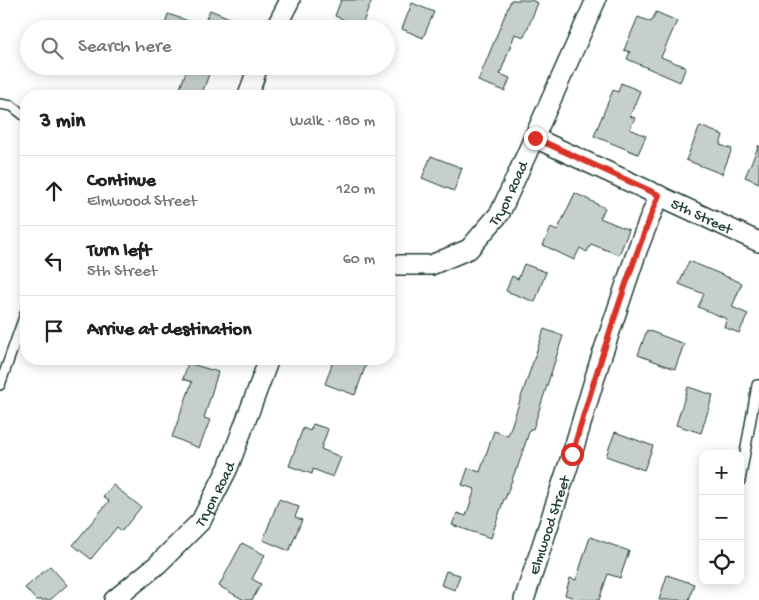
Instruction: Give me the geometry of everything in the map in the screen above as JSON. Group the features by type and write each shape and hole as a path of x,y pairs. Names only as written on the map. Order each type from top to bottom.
{"street":[{"path":"280,20 290,0"},
{"name":"Tryon Road","path":"395,265 431,265 469,249 500,213 596,0"},
{"path":"250,90 255,75"},
{"name":"5th Street","path":"535,138 759,242"},
{"name":"Elmwood Street","path":"524,600 572,454 598,364 638,248 659,195"},
{"name":"Tryon Road","path":"114,600 158,564 202,521 228,468 267,365"}],"lane":[{"path":"0,104 12,106 20,112"},
{"path":"0,385 20,328"},
{"path":"744,458 757,385 759,385"}],"building":[{"path":"341,0 372,0 364,20 344,20 335,16"},
{"path":"511,0 531,0 538,3 524,37 515,34 500,74 510,78 505,91 478,81"},
{"path":"412,3 434,12 423,38 402,29"},
{"path":"210,10 234,20 206,20"},
{"path":"656,12 677,21 661,57 686,67 680,82 627,59 630,52 624,50 638,17 651,22"},
{"path":"168,14 186,20 166,20"},
{"path":"185,75 209,75 203,90 185,90 180,88"},
{"path":"621,83 640,91 630,116 635,118 630,129 646,136 638,154 594,136 613,90 618,92"},
{"path":"700,126 723,135 720,145 732,149 722,174 686,160"},
{"path":"759,145 759,183 745,177"},
{"path":"431,156 462,168 454,191 422,178"},
{"path":"575,193 605,208 600,218 629,230 619,255 591,244 587,252 580,248 574,260 543,245 551,228 557,231"},
{"path":"689,261 742,283 732,307 748,314 739,333 724,327 727,319 698,307 704,294 679,284"},
{"path":"524,264 546,272 535,302 506,291 512,276 518,279"},
{"path":"544,329 563,336 533,429 530,429 491,538 452,525 457,513 466,516 475,489 462,485 468,468 480,472 494,431 508,436"},
{"path":"647,330 684,344 675,369 638,355"},
{"path":"187,365 195,365 218,372 204,418 210,420 199,448 172,437 192,382 183,379"},
{"path":"332,365 366,365 355,395 325,384"},
{"path":"688,387 713,395 701,433 676,425"},
{"path":"313,424 328,429 321,449 341,457 333,477 313,469 312,474 289,466 303,428 310,431"},
{"path":"615,432 653,446 644,470 606,456"},
{"path":"113,485 141,507 122,531 117,527 91,559 73,545 109,501 103,497"},
{"path":"279,499 299,507 295,517 302,520 289,551 263,540"},
{"path":"590,537 629,551 620,578 608,574 599,600 571,600 572,597 565,595 570,578 576,580"},
{"path":"242,543 265,555 252,579 261,584 252,600 244,600 219,586"},
{"path":"50,566 67,585 50,600 36,600 25,588"},
{"path":"446,571 460,575 455,590 441,585"},
{"path":"667,575 694,584 689,600 659,600"}],"route":[{"path":"535,138 659,195 638,248 598,364 572,454"}]}
